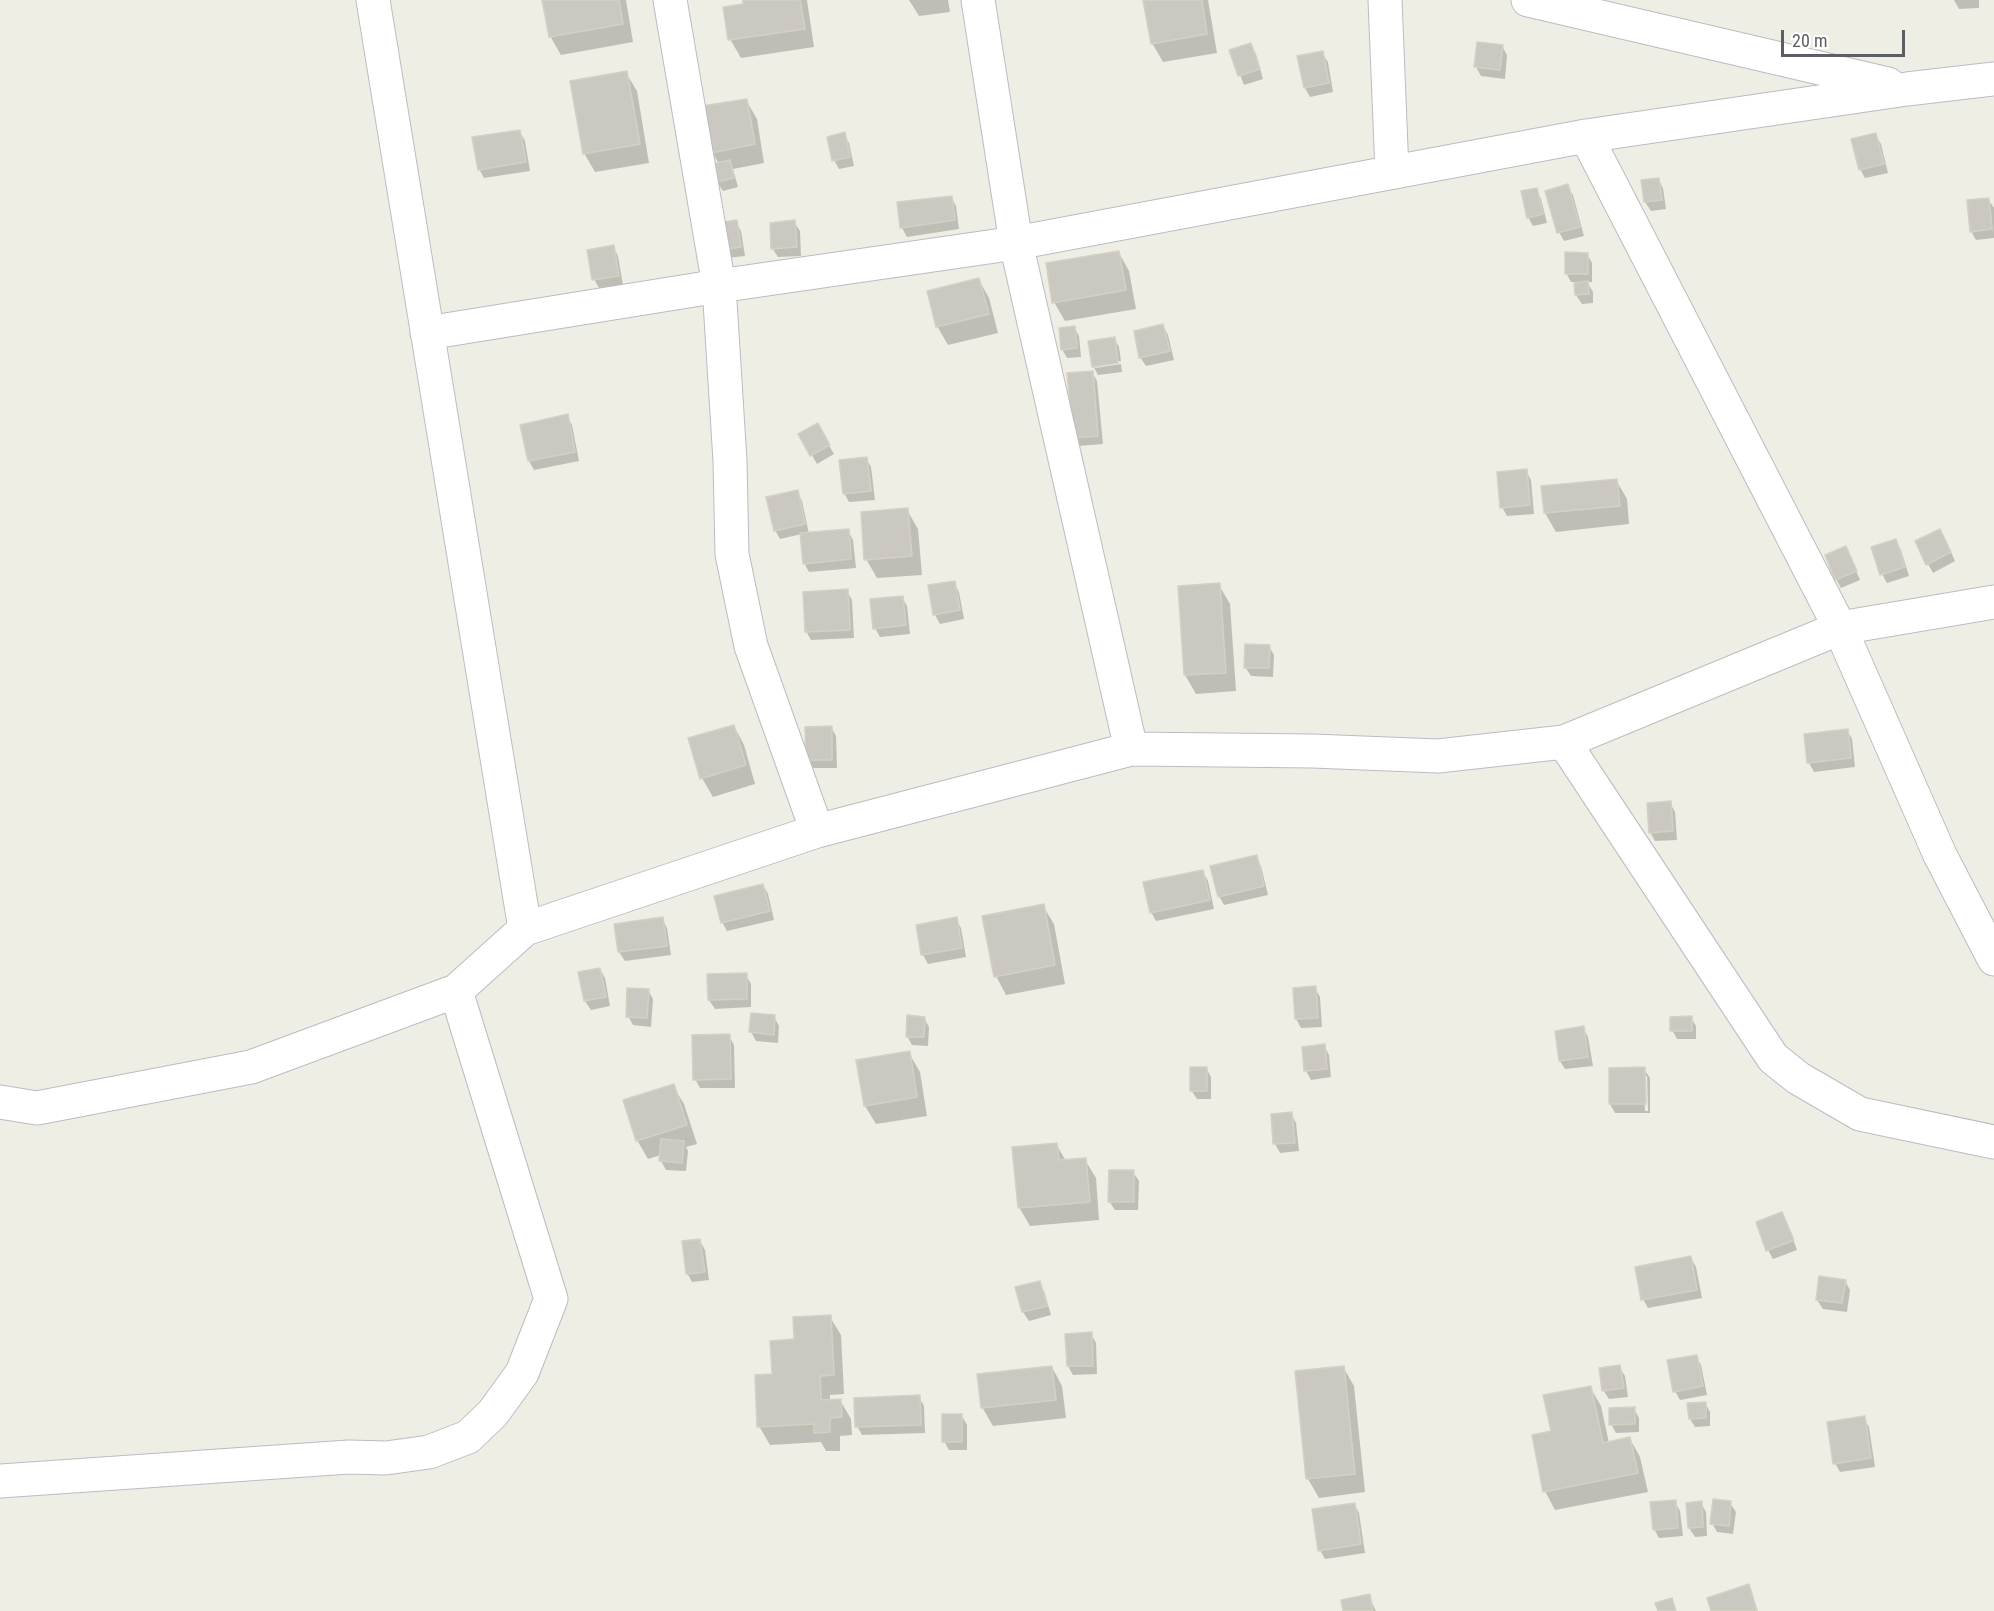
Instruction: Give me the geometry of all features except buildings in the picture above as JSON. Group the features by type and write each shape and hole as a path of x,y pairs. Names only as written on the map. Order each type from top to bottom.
{"street":[{"path":"373,0 525,929"},
{"path":"670,0 719,285 730,461 732,554 751,646 817,831"},
{"path":"978,0 1016,243 1131,749"},
{"path":"1385,0 1392,172"},
{"path":"1528,0 1907,89"},
{"path":"427,333 719,285 1016,243 1586,136 1907,89 1994,79"},
{"path":"1586,136 1840,628 1940,855 1994,958"},
{"path":"0,1102 37,1108 251,1067 456,991 525,929 817,831 1131,749 1313,751 1438,756 1564,742 1840,628 1994,602"},
{"path":"1564,742 1773,1058 1798,1078 1860,1114 1994,1142"},
{"path":"0,1481 349,1457 386,1458 429,1452 468,1437 493,1413 522,1373 551,1299 456,991"}]}
